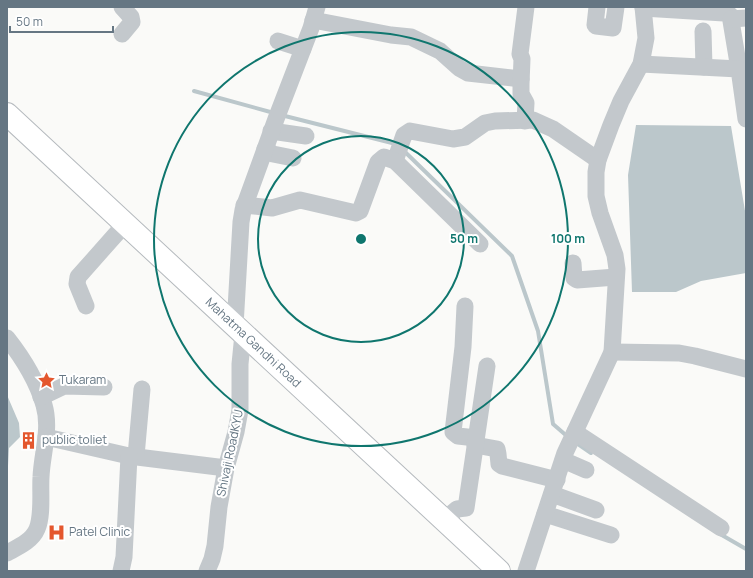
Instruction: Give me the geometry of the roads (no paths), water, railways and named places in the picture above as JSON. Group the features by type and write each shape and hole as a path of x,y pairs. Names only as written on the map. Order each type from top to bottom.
{"main road":[{"name":"Mahatma Gandhi Road","path":"7,114 499,571"}],"street":[{"path":"122,7 132,18 132,22 122,34"},
{"path":"525,121 526,103 521,94 522,59 520,54 526,7"},
{"path":"597,7 595,25 613,28 616,7"},
{"path":"526,571 565,455 612,352 616,277 615,255 600,213 596,196 596,172 598,160 621,101 641,64 646,38 643,7 724,12 739,19 746,119"},
{"path":"315,13 391,35 411,37 440,51 459,68 468,73 521,79"},
{"name":"Shivaji RoadKYU","path":"206,571 212,559 215,546 219,507 226,468 236,432 240,410 239,330 241,222 244,205 303,49 315,13"},
{"path":"703,31 704,66"},
{"path":"278,41 303,49"},
{"path":"641,64 743,67"},
{"path":"276,118 306,136"},
{"path":"396,159 404,135 410,131 454,139 465,137 486,123 495,121 532,120 554,129 598,160"},
{"path":"265,149 273,154 293,158"},
{"path":"244,205 272,208 300,200 356,213 360,211 378,162 384,157 396,159 480,244"},
{"path":"86,306 77,284 78,278 125,224"},
{"path":"573,263 574,278 577,280 616,277"},
{"path":"464,306 463,347 453,432 458,436 496,449 499,464 502,466 554,487 596,510"},
{"path":"7,338 32,378 41,397 46,415 46,437 41,476 39,521 37,530 30,539 7,553"},
{"path":"612,352 679,353 746,370"},
{"path":"444,520 457,509 466,508 487,366"},
{"path":"41,397 64,386 104,387"},
{"path":"121,571 124,557 132,456 142,389"},
{"path":"575,432 721,528"},
{"path":"46,437 132,456 226,468"},
{"path":"565,455 586,470"},
{"path":"545,514 610,535"}],"waterway":[{"path":"194,91 274,113"},
{"path":"281,115 396,144"},
{"path":"403,150 512,256 538,331 553,424 568,437"},
{"path":"575,442 591,453"},
{"path":"720,534 746,549"}],"place":[{"name":"Tukaram","path":"46,380"},
{"name":"public toliet","path":"29,440"},
{"name":"Patel Clinic","path":"56,532"}]}
